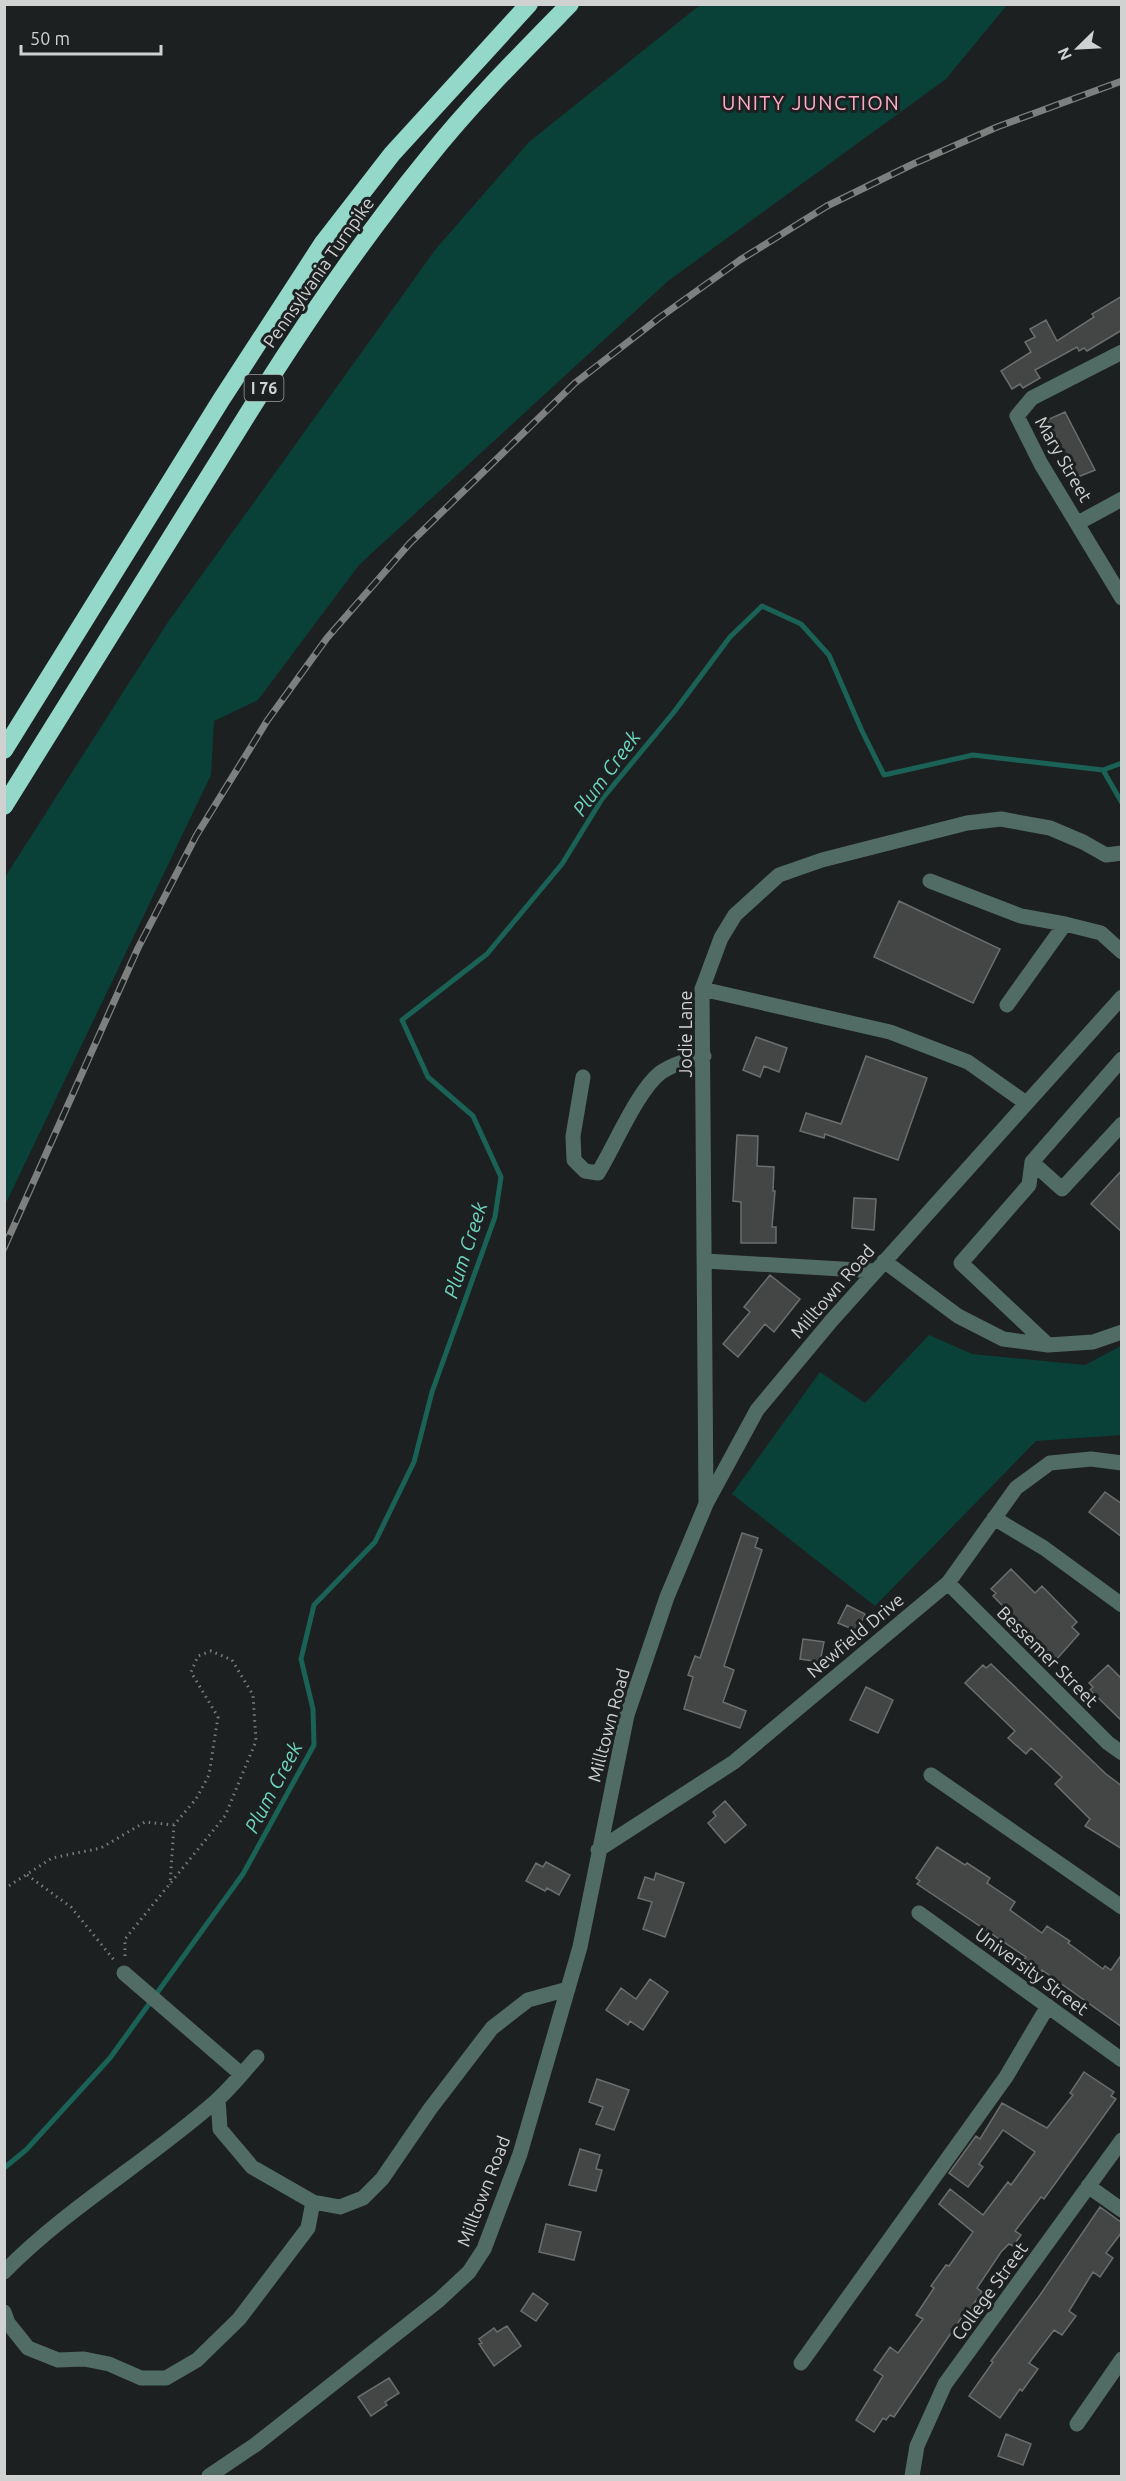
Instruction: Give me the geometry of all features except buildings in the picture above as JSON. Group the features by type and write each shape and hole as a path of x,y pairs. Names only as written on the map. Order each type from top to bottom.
{"highway":[{"name":"Pennsylvania Turnpike","path":"4,750 221,400 323,243 392,154 529,4"},
{"name":"Pennsylvania Turnpike","path":"4,806 249,412 347,263 429,157 509,67 570,4"}],"street":[{"name":"Mary Street","path":"1122,352 1032,398 1017,416 1041,464 1122,598"},
{"path":"1078,523 1122,499"},
{"name":"Jodie Lane","path":"706,1504 702,989 721,938 735,915 779,875 822,860 967,823 1001,819 1050,828 1106,855 1122,853"},
{"path":"930,881 1021,916 1101,933 1122,952"},
{"path":"1006,1005 1065,924"},
{"path":"702,989 890,1032 968,1062 1026,1102"},
{"name":"Milltown Road","path":"208,2476 264,2438 439,2300 469,2272 484,2249 520,2154 580,1947 627,1715 667,1597 706,1504 757,1410 880,1266 1122,997"},
{"path":"583,1077 573,1136 574,1160 585,1171 598,1173 644,1091 660,1074 683,1061 704,1056"},
{"path":"1048,1345 961,1263 1029,1185 1032,1162 1122,1059"},
{"path":"1032,1162 1062,1189 1122,1124"},
{"path":"705,1261 880,1266 967,1320 1003,1339 1048,1345 1093,1342 1122,1332"},
{"name":"Newfield Drive","path":"598,1850 734,1762 948,1583 1016,1488 1050,1463 1091,1459 1122,1463"},
{"path":"994,1518 1044,1548 1122,1605"},
{"name":"Bessemer Street","path":"948,1583 1108,1743 1122,1754"},
{"path":"931,1775 1122,1907"},
{"name":"University Street","path":"919,1913 1122,2060"},
{"path":"124,1973 241,2074"},
{"path":"218,2099 220,2129 252,2167 313,2202 340,2207 363,2198 382,2179 429,2109 492,2028 528,2000 568,1989"},
{"path":"801,2363 1006,2077 1048,2007"},
{"path":"4,2272 75,2212 218,2099 257,2057"},
{"name":"College Street","path":"912,2476 917,2446 945,2384 1122,2140"},
{"path":"1088,2186 1122,2210"},
{"path":"4,2312 8,2322 28,2348 58,2360 84,2359 109,2364 141,2378 166,2378 197,2360 239,2319 308,2228 313,2202"},
{"path":"1077,2424 1122,2359"}],"path":[{"path":"124,1973 125,1939 170,1885 225,1816 243,1778 256,1742 253,1695 232,1660 211,1651 198,1656 191,1672 218,1717 209,1775 196,1799 174,1825 170,1885"},
{"path":"4,1889 52,1858 101,1848 145,1822 174,1825"},
{"path":"26,1875 70,1907 124,1973"}],"green space":[{"path":"700,5 1007,5 946,79 668,281 359,565 258,700 214,721 211,775 5,1205 5,877 168,622 435,250 529,142"},
{"path":"929,1335 972,1354 1085,1365 1121,1346 1121,1435 1036,1441 875,1606 732,1494 820,1372 865,1403"}],"waterway":[{"name":"Plum Creek","path":"4,2168 26,2150 110,2058 243,1874 314,1745 313,1709 301,1659 314,1605 375,1542 414,1462 432,1392 495,1217 501,1177 473,1116 428,1077 402,1020 487,954 562,864 602,799 674,712 730,637 762,606 801,624 829,655 884,775 973,755 1103,770 1122,763"},
{"path":"1103,770 1122,803"}],"railway":[{"path":"4,1248 138,948 196,836 267,721 327,638 410,543 575,383 659,318 740,260 827,206 913,164 997,127 1122,81"}],"district":[{"name":"UNITY JUNCTION","path":"811,102"}]}
